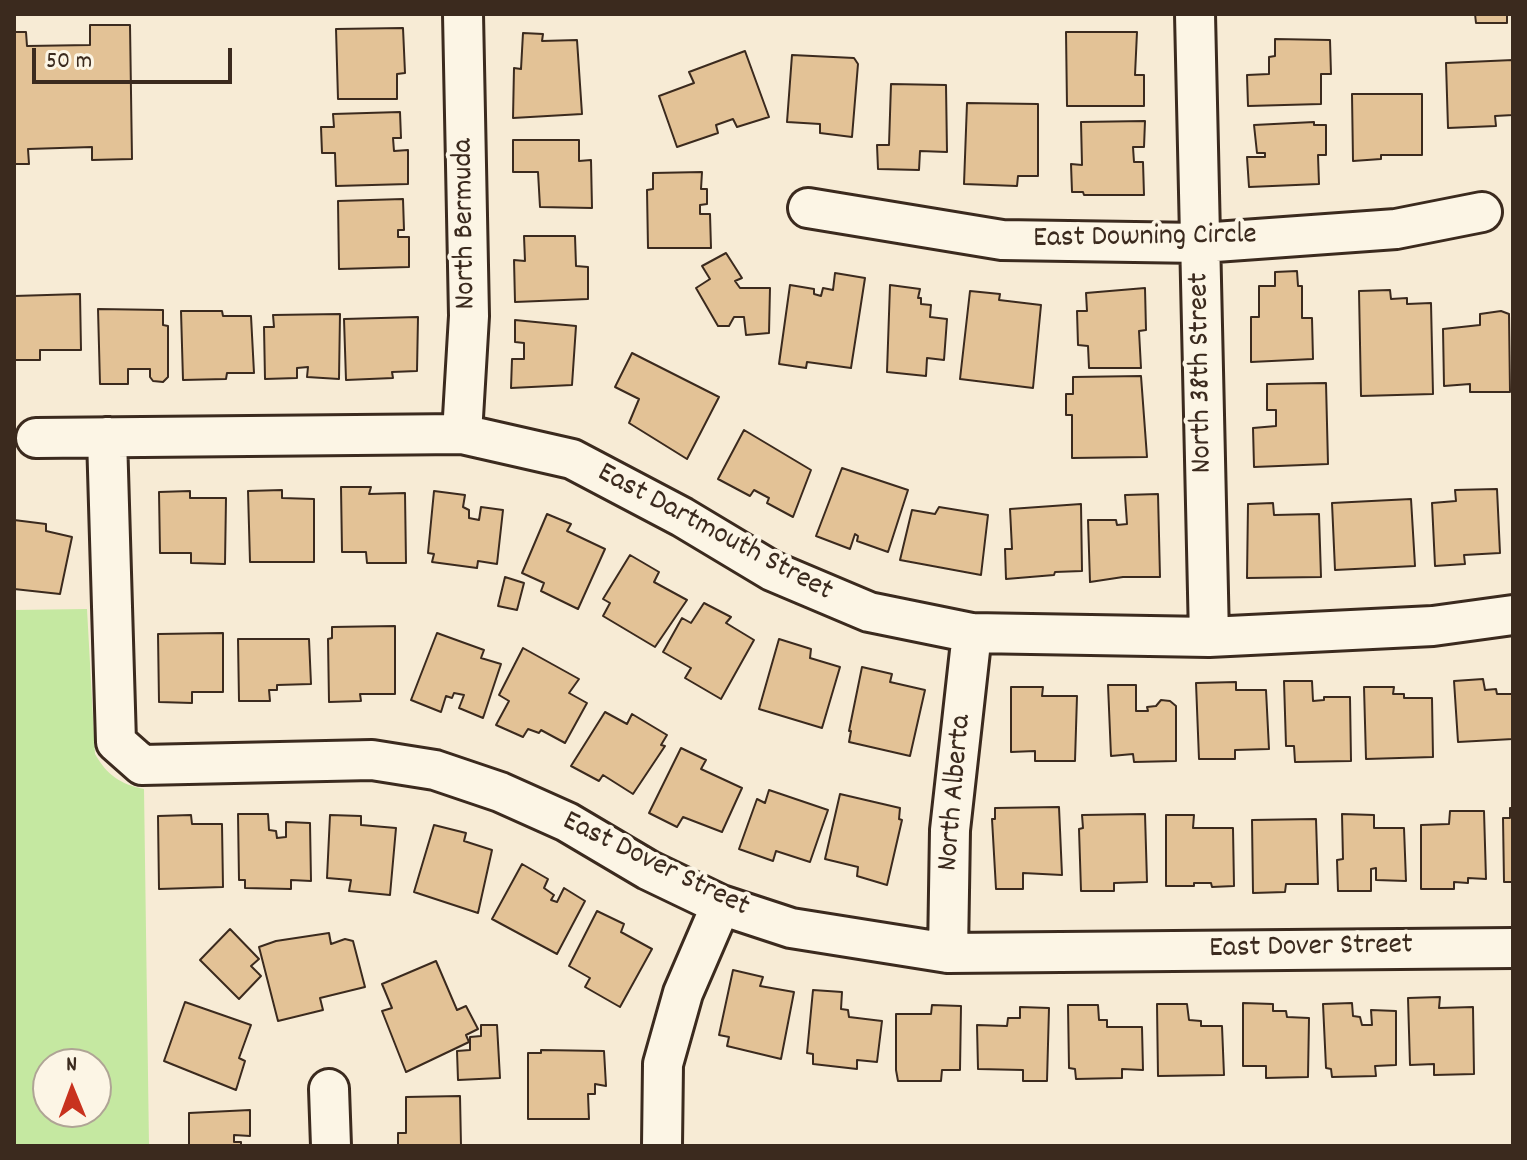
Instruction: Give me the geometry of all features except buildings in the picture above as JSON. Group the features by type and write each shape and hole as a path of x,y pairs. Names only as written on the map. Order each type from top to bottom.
{"street":[{"name":"North Bermuda","path":"462,434 469,316 463,14"},
{"name":"North 38th Street","path":"1195,14 1209,637"},
{"name":"East Downing Circle","path":"808,208 1002,240 1201,243 1396,229 1482,212"},
{"name":"East Dartmouth Street","path":"36,438 462,434 572,459 682,517 772,571 869,612 972,633 1209,637 1433,626 1513,615"},
{"name":"East Dover Street","path":"107,437 116,742 142,765 372,760 435,770 500,792 567,822 648,870 721,905 791,928 948,953 1513,948"},
{"name":"North Alberta","path":"948,953 950,830 972,633"},
{"path":"662,1146 663,1064 683,993 721,905"},
{"path":"329,1089 331,1146"}],"green space":[{"path":"87,609 95,754 115,778 144,789 149,1146 14,1146 14,610"}]}
